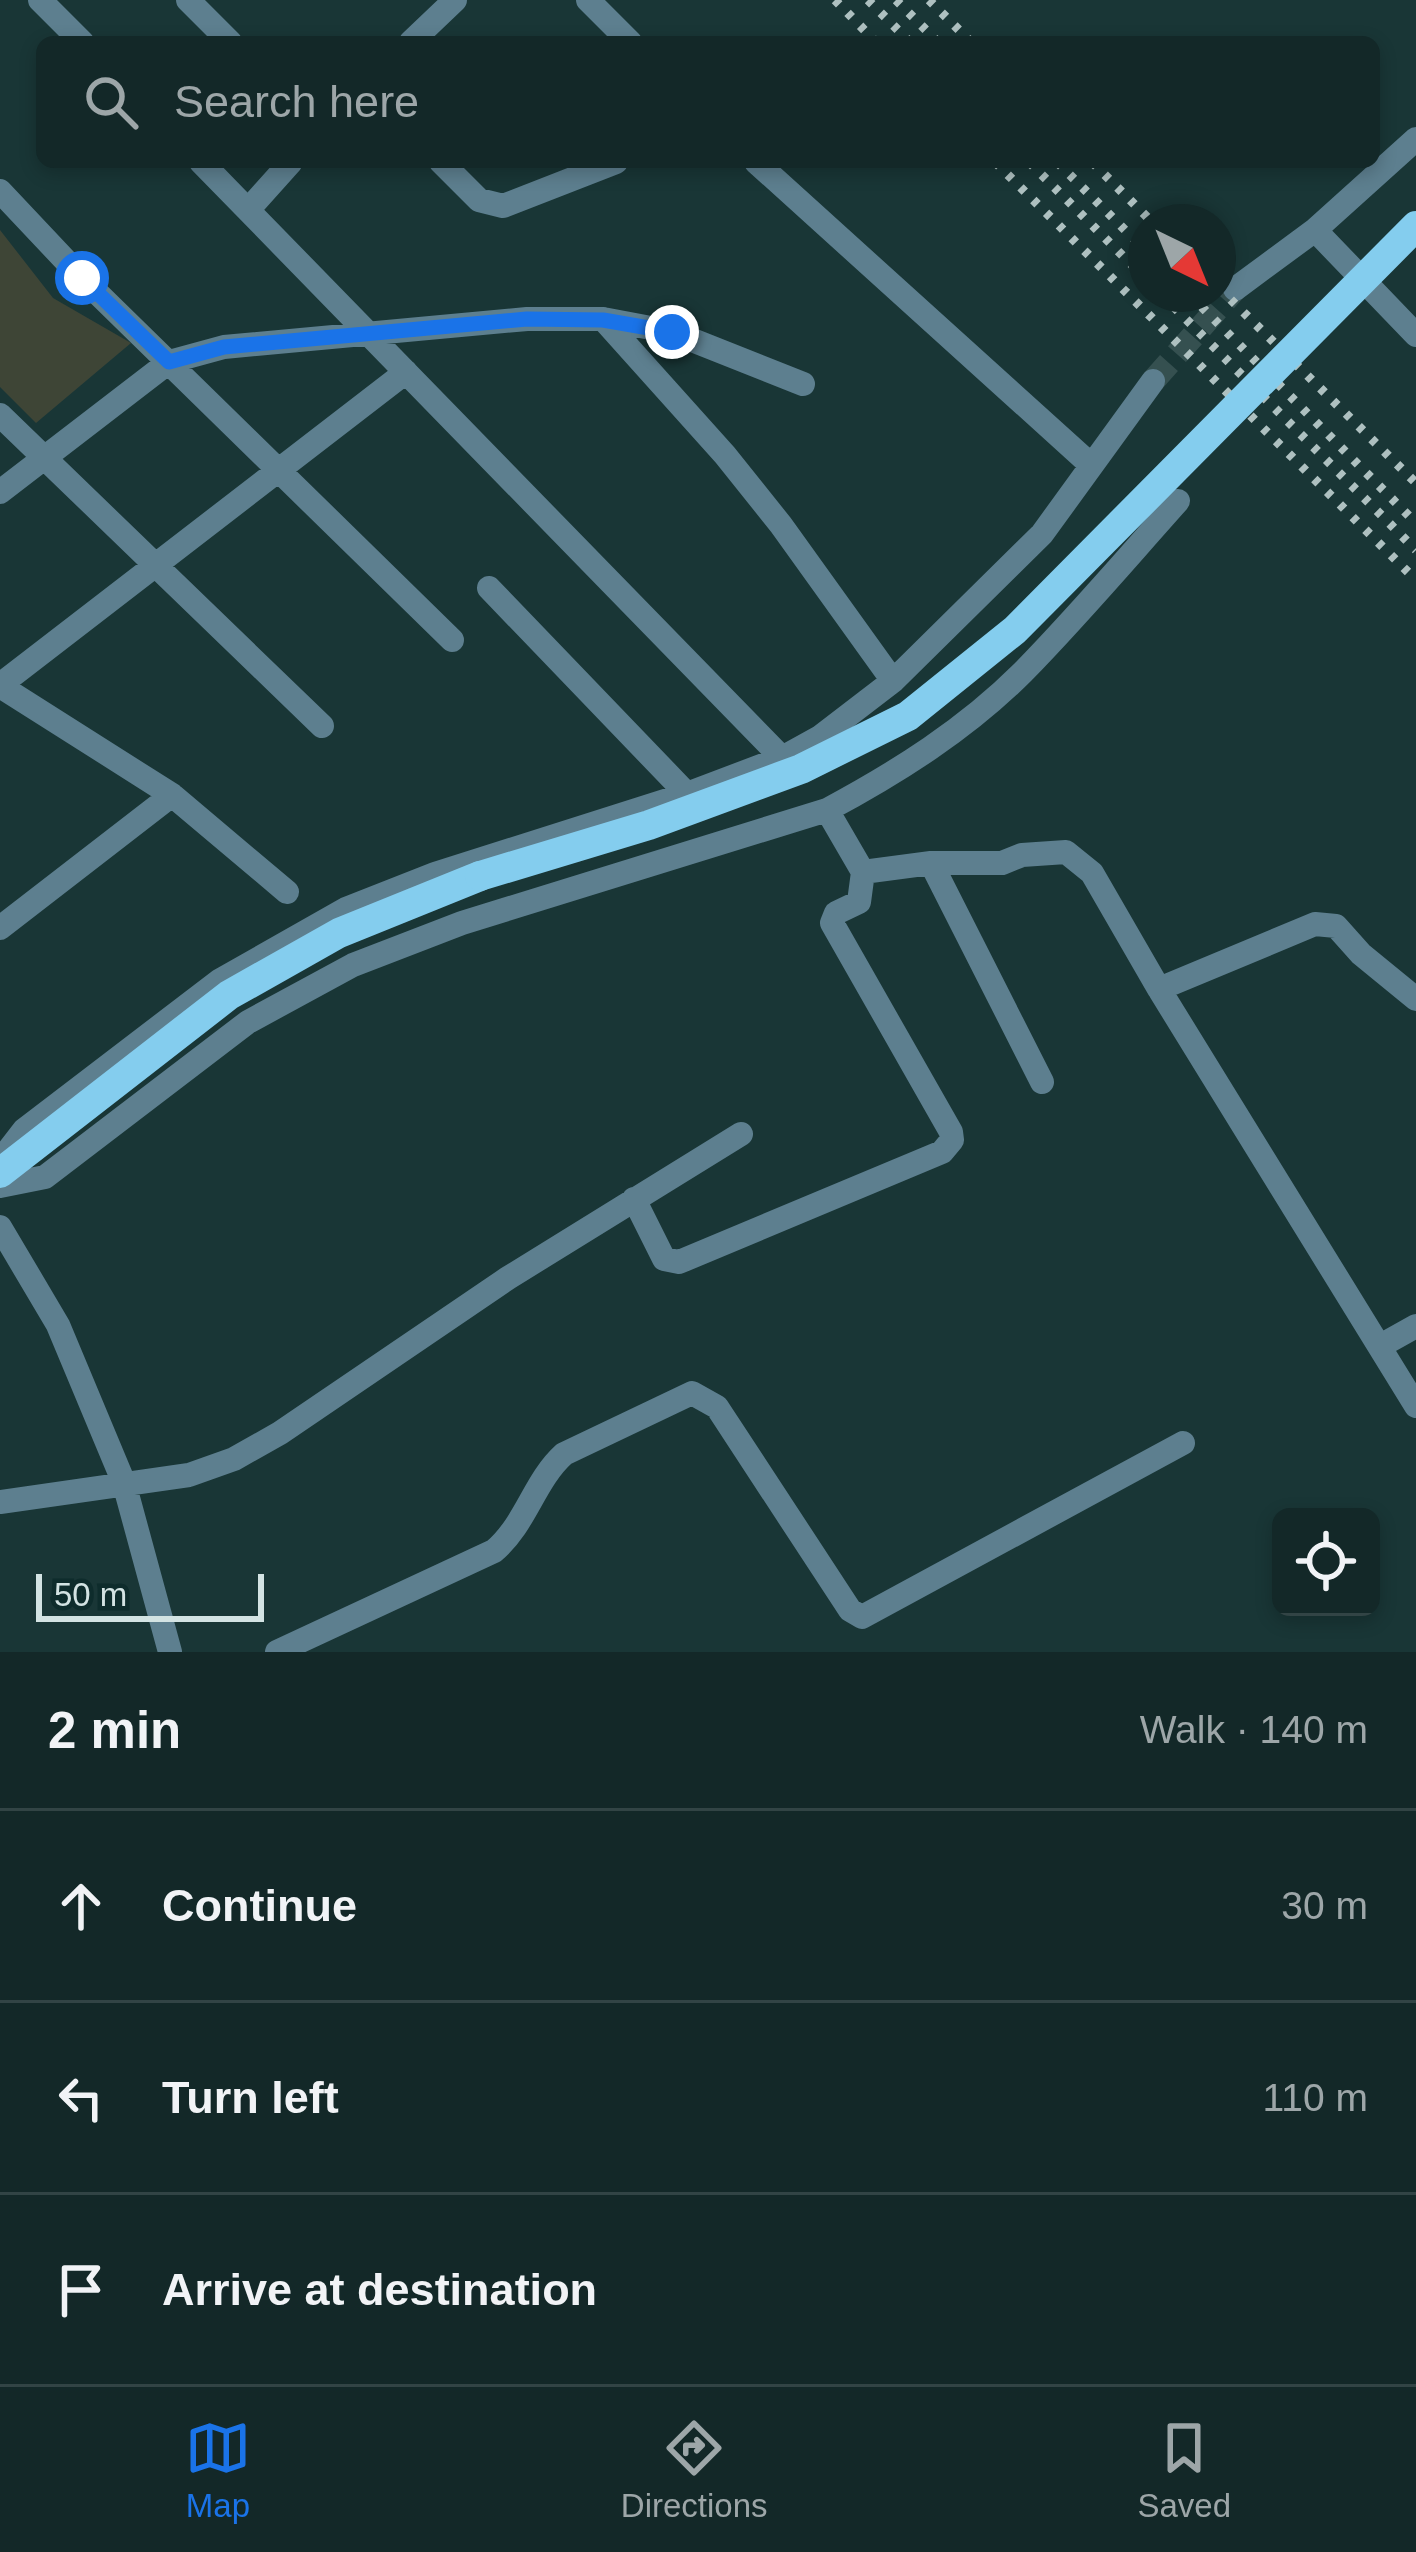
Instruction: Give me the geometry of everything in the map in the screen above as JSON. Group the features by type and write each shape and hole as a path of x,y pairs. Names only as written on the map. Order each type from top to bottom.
{"main road":[{"path":"0,1173 229,995 338,933 480,876 649,825 800,769 908,716 1016,630 1416,226"}],"street":[{"path":"40,0 76,36"},
{"path":"188,0 224,36"},
{"path":"417,36 454,0"},
{"path":"588,0 624,36"},
{"path":"1236,288 1315,230 1416,139"},
{"path":"206,168 782,758"},
{"path":"248,210 286,168"},
{"path":"447,168 479,200 503,206 601,168"},
{"path":"763,168 1091,465"},
{"path":"0,191 452,640"},
{"path":"1315,230 1416,335"},
{"path":"0,492 169,362 224,347 527,319 603,320 672,332 802,384"},
{"path":"603,320 753,490 893,681"},
{"path":"287,892 172,795 0,685 406,372"},
{"path":"0,1161 24,1130 219,982 346,909 435,874 687,794 782,758 820,736 893,681 1042,534 1153,381"},
{"path":"0,415 322,726"},
{"path":"0,1186 45,1178 248,1022 353,965 461,923 827,809 895,774 1021,674 1178,501"},
{"path":"490,588 687,794"},
{"path":"0,928 172,795"},
{"path":"634,1199 664,1259 679,1262 942,1152 949,1145 951,1132 832,922 836,914 860,902 863,872 827,809"},
{"path":"863,872 932,863 1002,862 1022,855 1066,852 1092,873 1416,1406"},
{"path":"932,863 1042,1082"},
{"path":"1159,989 1315,924 1336,926 1361,954 1416,999"},
{"path":"0,1502 189,1475 234,1459 280,1433 508,1278 741,1135"},
{"path":"0,1227 58,1325 124,1484 170,1652"},
{"path":"1382,1345 1416,1326"},
{"path":"277,1652 494,1550 516,1528 552,1465 564,1454 692,1393 717,1407 850,1610 862,1617 1183,1443"}],"green space":[{"path":"0,230 53,298 131,343 36,423 0,387"}],"tunnel":[{"path":"1153,381 1214,312"}],"railway":[{"path":"835,0 870,36"},
{"path":"868,0 904,36"},
{"path":"896,0 932,36"},
{"path":"929,0 965,36"},
{"path":"1001,168 1416,580"},
{"path":"1035,168 1128,261"},
{"path":"1063,168 1128,233"},
{"path":"1098,168 1134,204"},
{"path":"1236,305 1416,483"},
{"path":"1179,312 1416,550"},
{"path":"1207,312 1416,523"}],"route":[{"path":"82,278 169,362 224,347 527,319 603,320 672,332"}]}
